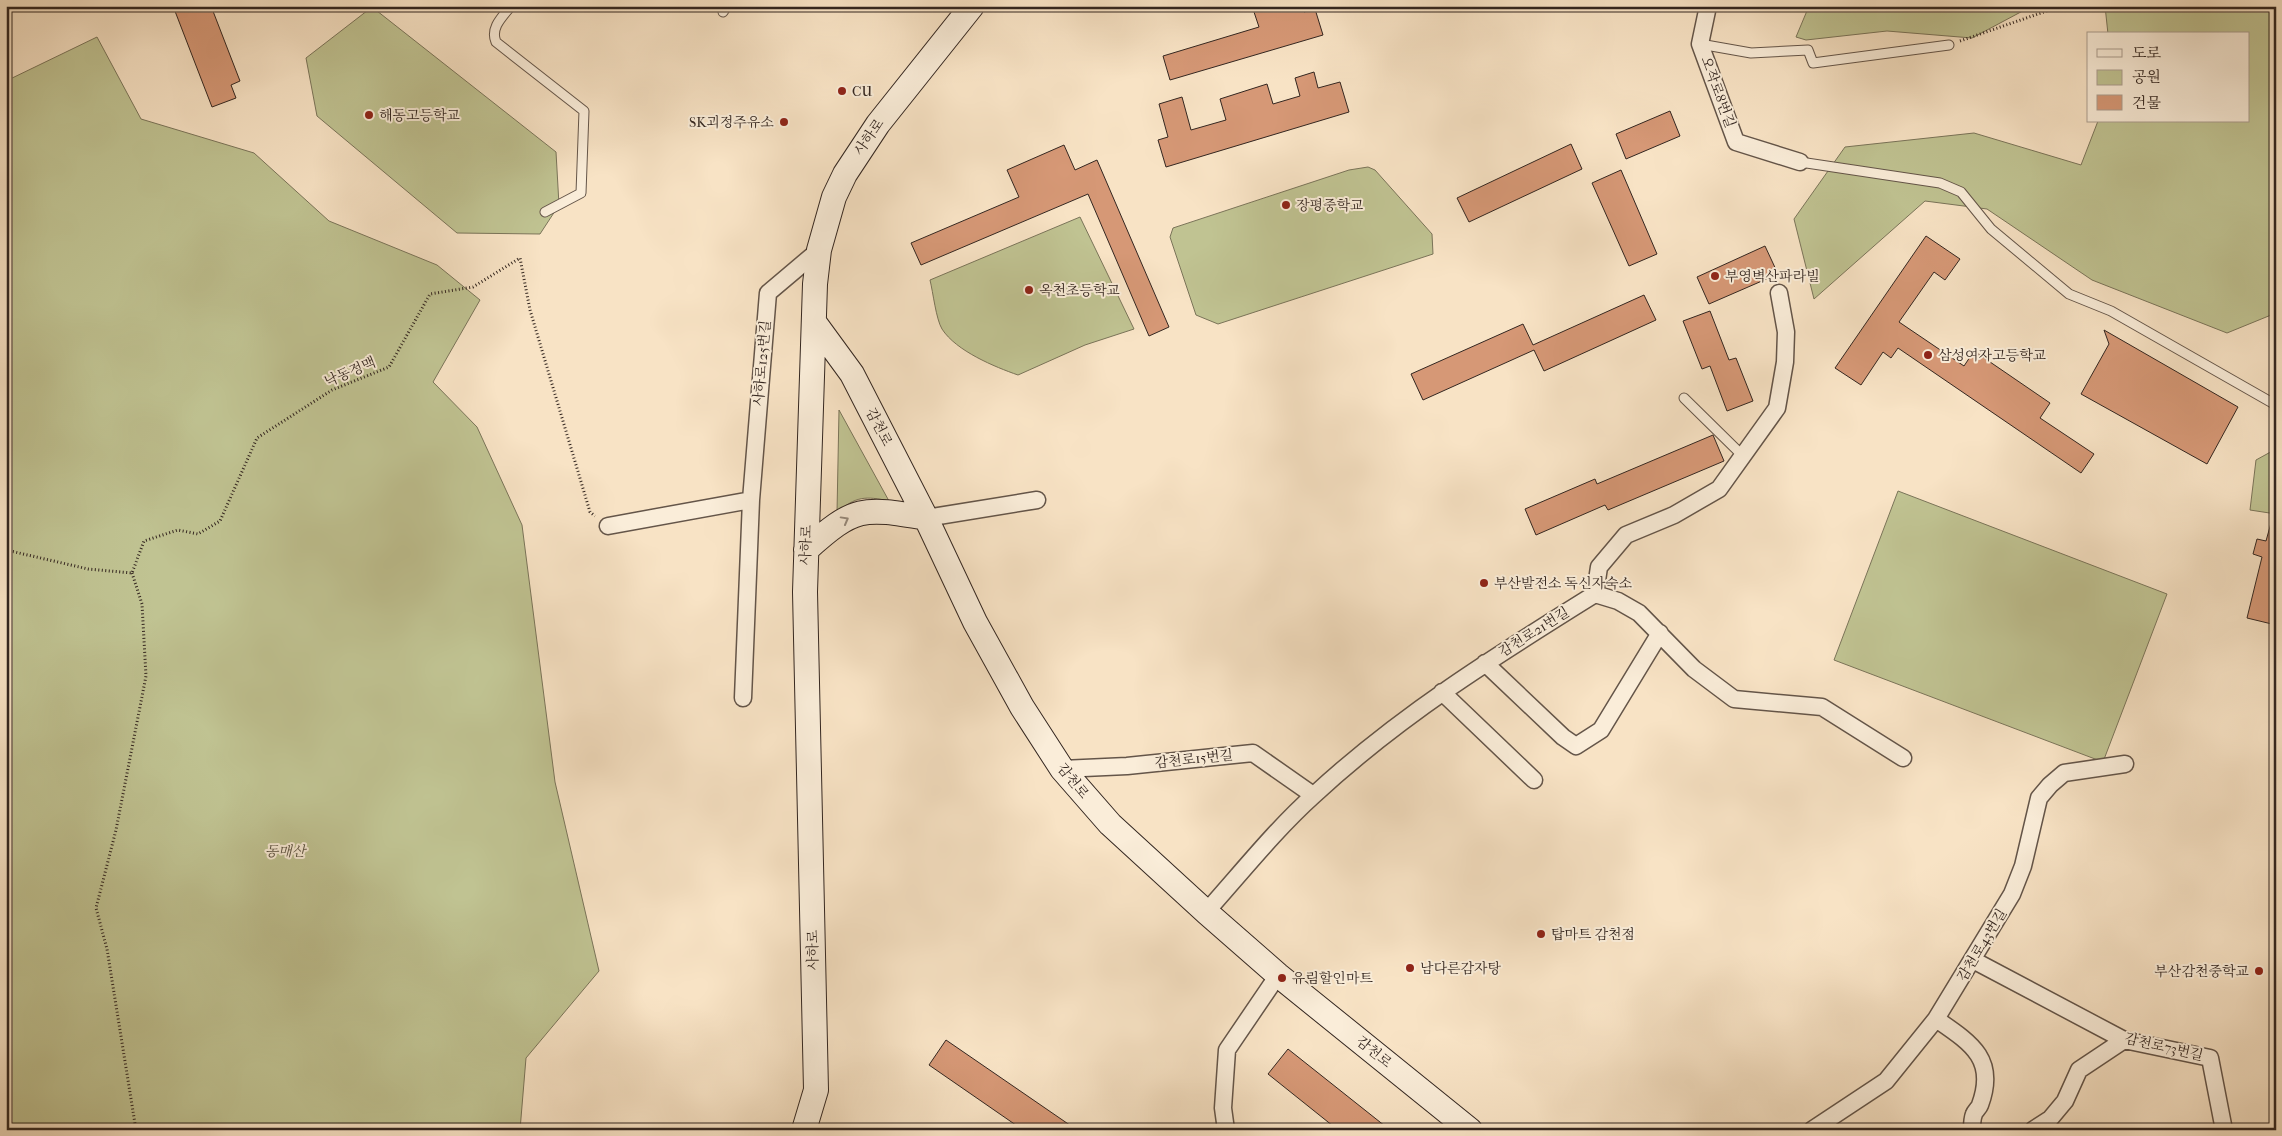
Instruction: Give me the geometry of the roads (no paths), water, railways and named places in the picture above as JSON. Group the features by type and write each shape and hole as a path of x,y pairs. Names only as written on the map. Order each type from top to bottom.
{"main road":[{"name":"사하로","path":"804,1130 816,1090 805,592 815,284 819,250 834,197 857,153 972,6"},
{"name":"감천로","path":"814,322 852,374 926,518 975,622 1022,707 1062,769 1110,824 1206,912 1278,975 1470,1130"},
{"path":"806,550 830,528 847,517 861,512 877,510 926,518"}],"street":[{"name":"오작로8번길","path":"1708,6 1700,44 1736,142 1800,162"},
{"name":"사하로125번길","path":"743,698 751,500 768,293 819,250"},
{"path":"1779,293 1786,339 1785,362 1777,408 1719,489 1674,516 1626,535 1599,567 1595,594 1618,601 1639,613 1694,669 1734,699 1822,707 1903,758"},
{"path":"608,526 751,500"},
{"path":"926,518 1037,500"},
{"name":"감천로21번길","path":"1206,912 1313,795 1408,716 1485,663 1595,594"},
{"path":"1485,663 1563,737 1576,746 1601,730 1660,633"},
{"path":"1442,692 1534,780"},
{"name":"감천로15번길","path":"1062,769 1127,766 1253,753 1313,795"},
{"name":"감천로43번길","path":"1812,1130 1886,1081 1936,1019 1974,960 2012,894 2023,866 2039,798 2050,784 2064,773 2125,764"},
{"name":"감천로73번길","path":"1974,960 2124,1040 2210,1058 2224,1130"},
{"path":"1226,1130 1223,1108 1227,1050 1278,975"},
{"path":"1936,1019 1973,1047 1985,1067 1986,1075 1980,1106 1974,1113 1972,1130"},
{"path":"2033,1130 2050,1119 2065,1101 2079,1070 2124,1040"}],"lane":[{"path":"511,6 495,28 494,36 496,42 584,111 581,193 545,212"},
{"path":"1700,44 1751,53 1808,50 1813,63 1949,45"},
{"path":"1800,162 1940,183 1961,192 1991,229 2069,294 2111,311 2276,405"},
{"path":"1684,398 1743,456"}],"place":[{"name":"CU","path":"842,91"},
{"name":"해동고등학교","path":"369,115"},
{"name":"SK괴정주유소","path":"784,122"},
{"name":"장평중학교","path":"1286,205"},
{"name":"부영벽산파라빌","path":"1715,276"},
{"name":"옥천초등학교","path":"1029,290"},
{"name":"삼성여자고등학교","path":"1928,355"},
{"name":"부산발전소 독신자숙소","path":"1484,583"},
{"name":"탑마트 감천점","path":"1541,934"},
{"name":"남다른감자탕","path":"1410,968"},
{"name":"부산감천중학교","path":"2259,971"},
{"name":"유림할인마트","path":"1282,978"}],"park label":[{"name":"동매산","path":"285,851"}]}
